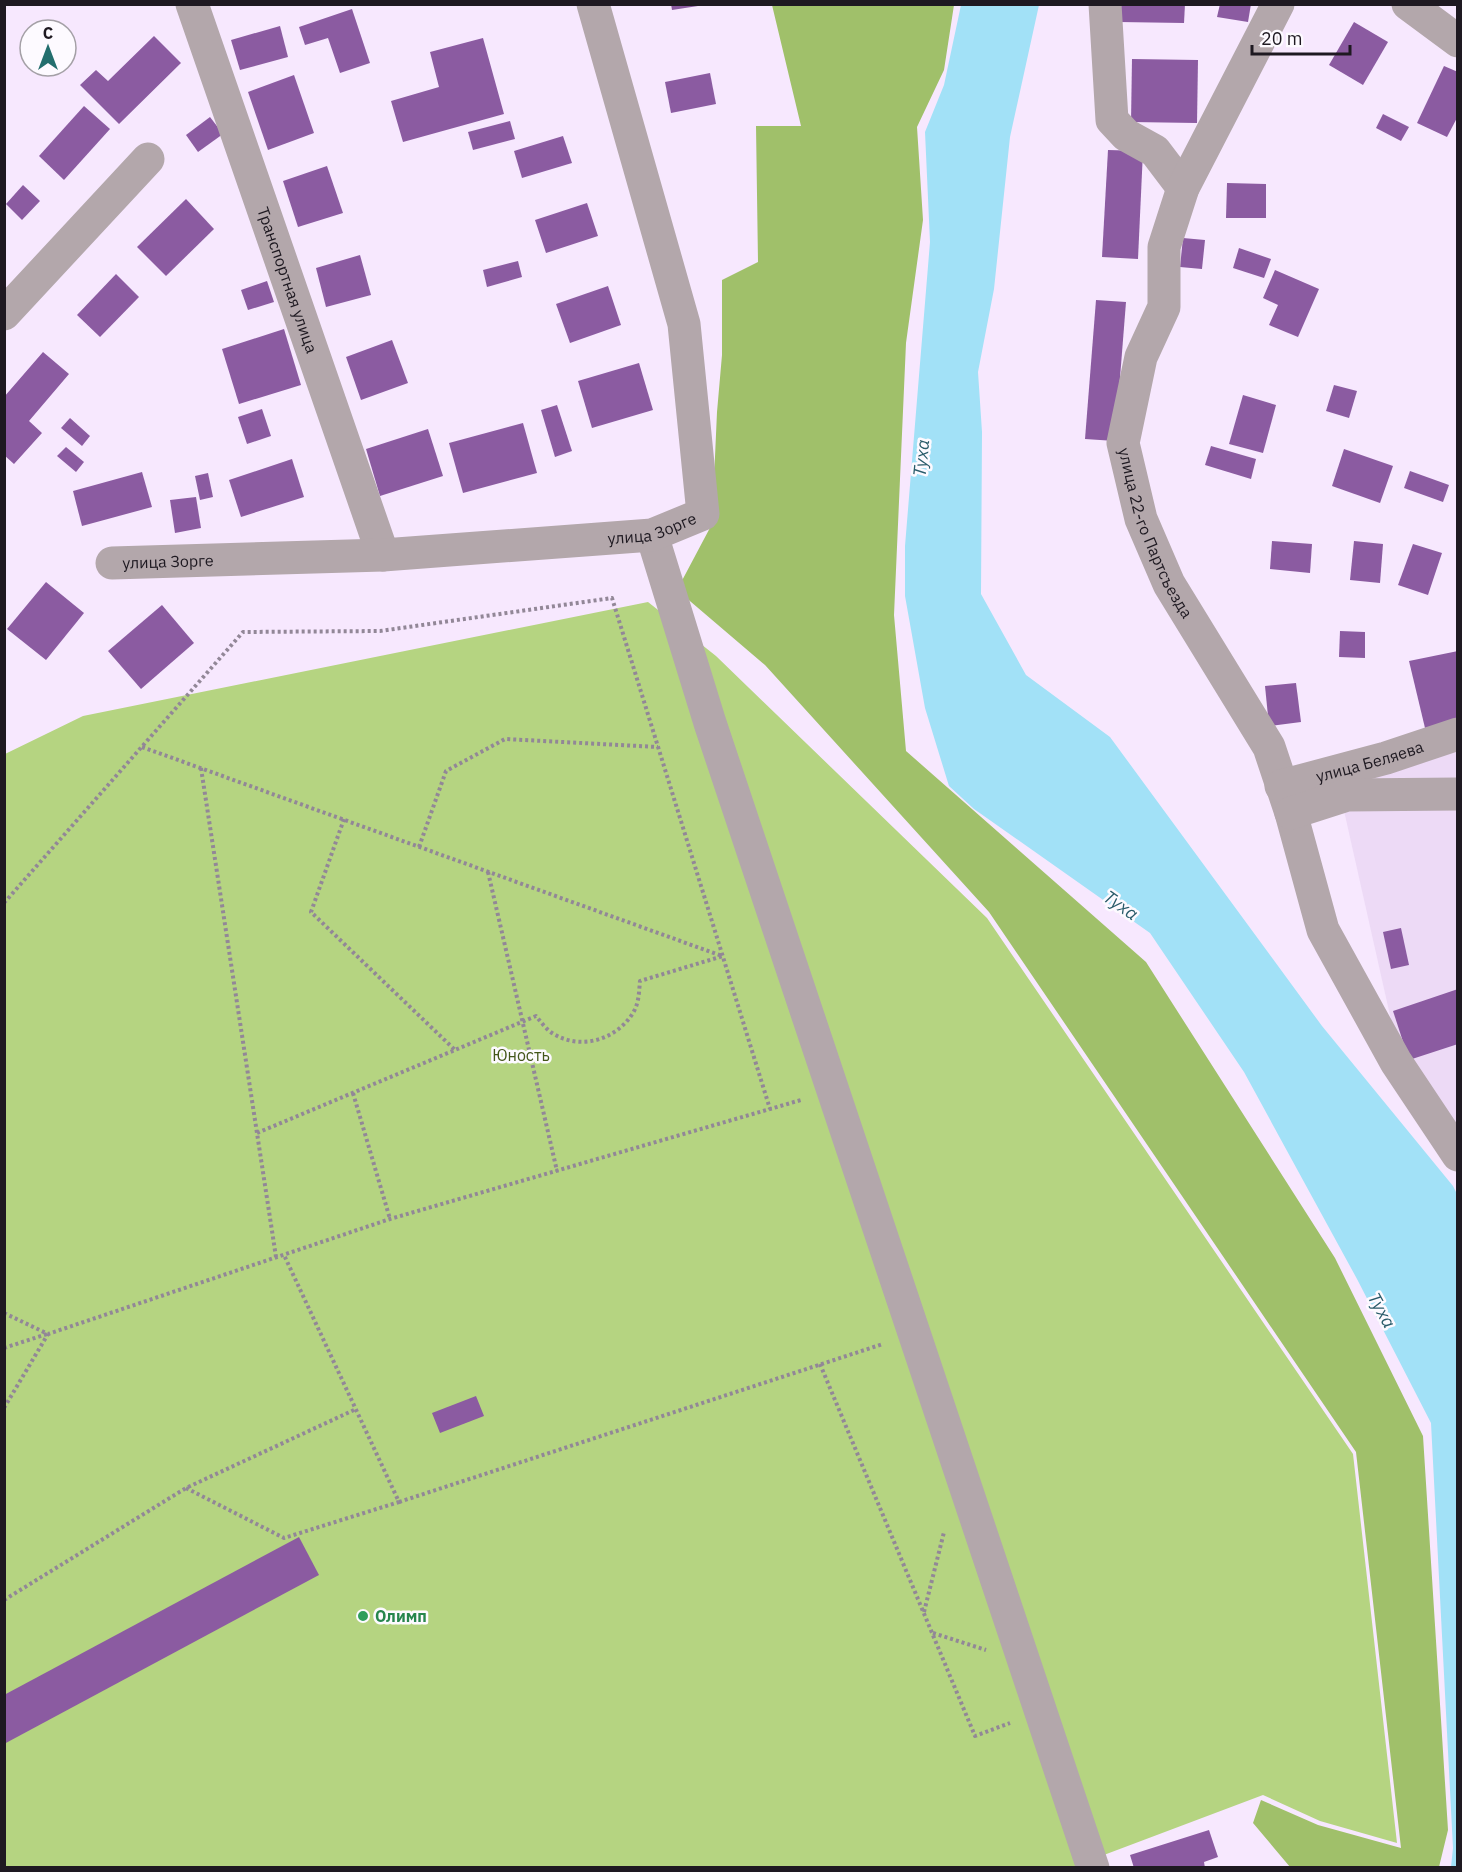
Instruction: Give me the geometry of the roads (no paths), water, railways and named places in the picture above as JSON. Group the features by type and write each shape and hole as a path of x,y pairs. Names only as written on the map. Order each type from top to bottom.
{"street":[{"name":"Транспортная улица","path":"192,4 383,555"},
{"name":"улица Зорге","path":"112,563 383,555 651,536 703,514 684,324 592,4"},
{"path":"1105,4 1112,120 1126,135 1155,151 1184,188"},
{"name":"улица 22-го Партсъезда","path":"1278,4 1184,188 1164,247 1164,306 1141,357 1123,443 1141,519 1169,584 1269,747 1323,930 1396,1062 1458,1155"},
{"path":"1408,4 1458,41"},
{"path":"4,314 148,159"},
{"path":"651,536 710,723 1093,1868"},
{"name":"улица Беляева","path":"1286,800 1386,758 1458,734"},
{"path":"1286,800 1347,795 1458,794"}],"water":[{"name":"Туха","path":"961,5 1039,5 1010,137 994,289 978,372 982,432 981,594 1026,675 1110,737 1322,1026 1453,1186 1457,1194 1457,1867 1451,1867 1453,1848 1431,1423 1357,1279 1244,1072 1150,933 974,809 949,786 925,708 905,596 905,546 930,242 925,132 944,85"}],"place":[{"name":"Олимп","path":"363,1616"}],"park label":[{"name":"Юность","path":"521,1055"}]}
